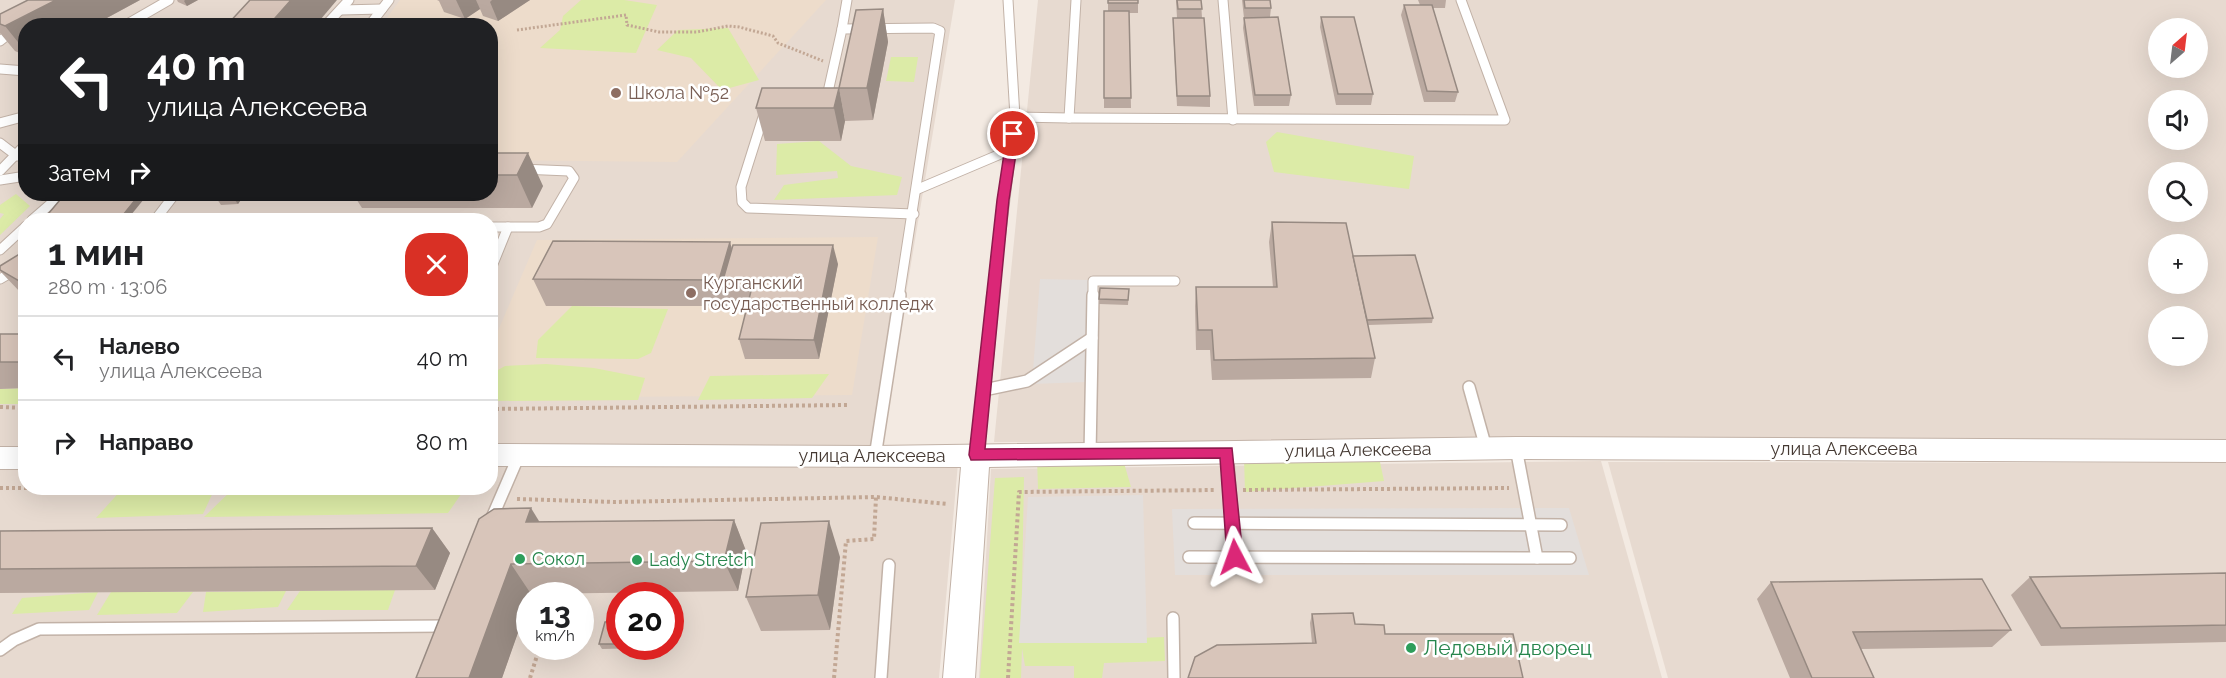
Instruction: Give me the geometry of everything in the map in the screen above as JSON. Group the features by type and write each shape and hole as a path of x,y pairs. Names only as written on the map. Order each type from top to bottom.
{"street":[{"name":"улица Алексеева","path":"498,456 875,457 1486,448 2226,451"},
{"path":"957,678 976,455"},
{"path":"0,458 18,458"}],"lane":[{"path":"138,18 169,0"},
{"path":"333,18 349,0"},
{"path":"375,18 389,0"},
{"path":"824,111 847,0"},
{"path":"976,455 1003,200 1015,117 1008,0"},
{"path":"1069,118 1076,0"},
{"path":"1223,0 1233,120"},
{"path":"1015,117 1505,120 1461,0"},
{"path":"341,10 382,9"},
{"path":"0,40 18,28"},
{"path":"842,29 929,28 940,31 918,189 875,457"},
{"path":"0,69 18,70"},
{"path":"776,112 765,113 741,187 742,202 748,208 914,214"},
{"path":"0,123 18,118"},
{"path":"0,143 17,156 0,171"},
{"path":"918,189 1010,150"},
{"path":"498,227 539,227 547,224 573,177 569,171 559,169 513,169"},
{"path":"0,180 18,177"},
{"path":"40,213 54,201"},
{"path":"161,213 170,201"},
{"path":"498,249 508,227"},
{"path":"0,250 18,233"},
{"path":"0,279 18,269"},
{"path":"1090,454 1093,281 1175,281"},
{"path":"984,390 1027,381 1092,338"},
{"path":"1469,387 1486,448"},
{"path":"1516,448 1526,492 1528,525 1537,558"},
{"path":"1227,452 1235,557"},
{"path":"487,530 519,455"},
{"path":"1194,524 1561,525"},
{"path":"1189,557 1570,558"},
{"path":"881,678 889,565"},
{"path":"1173,618 1174,678"},
{"path":"0,650 14,639 39,629 445,626"}],"path":[{"path":"517,30 626,15 627,25 659,32 697,32 728,26 739,27 773,36 778,43 829,64"},
{"path":"498,409 848,405"},
{"path":"0,407 18,408"},
{"path":"0,488 18,488"},
{"path":"501,498 615,502 876,497 947,504"},
{"path":"834,678 846,541 874,538 876,497"},
{"path":"530,678 536,660"}],"shaded area":[{"path":"0,0 955,0 878,462 958,463 939,678 0,678"},
{"name":"Школа №52","path":"400,0 826,0 677,162 498,160 498,18 387,18"},
{"path":"1038,0 2226,0 2226,444 994,442"},
{"name":"Курганский государственный колледж","path":"878,237 852,395 498,398 498,331 537,240"},
{"path":"1040,279 1089,280 1086,382 1032,384"},
{"path":"1601,461 1662,678 979,678 991,469"},
{"path":"1608,462 2226,463 2226,678 1668,678"},
{"path":"1143,495 1147,643 1019,643 1028,497"},
{"path":"1569,508 1589,575 1175,575 1172,509"}],"green space":[{"path":"581,0 624,0 657,5 636,53 540,48 560,30 563,16"},
{"path":"728,28 759,80 722,90 691,58 657,50 678,30"},
{"path":"891,57 918,57 914,82 886,81"},
{"path":"1277,132 1414,156 1409,189 1274,172 1266,142"},
{"path":"819,141 851,166 902,177 897,195 774,200 784,185 838,178 837,171 776,175 777,144"},
{"path":"16,194 18,201 24,201 30,206 23,213 18,213 18,218 0,235 0,219 4,214 0,213 0,205"},
{"path":"572,306 668,309 651,353 638,359 536,358 538,340"},
{"path":"546,364 594,368 645,378 638,400 498,401 498,370 505,366"},
{"path":"829,374 812,398 698,400 710,376"},
{"path":"18,388 18,404 0,404 0,389"},
{"path":"1037,458 1124,463 1131,487 1038,489"},
{"path":"1244,458 1380,462 1384,481 1245,492"},
{"path":"1024,477 1021,643 1164,637 1165,661 1104,663 1102,678 1074,678 1074,666 1025,666 1022,648 1021,678 980,678 995,478"},
{"path":"117,495 212,495 203,514 96,518"},
{"path":"227,495 461,495 448,513 204,517"},
{"path":"395,590 388,610 287,610 300,591"},
{"path":"286,591 278,607 203,612 206,592"},
{"path":"98,592 89,610 12,614 22,598"},
{"path":"111,592 193,592 177,613 97,615"}],"building":[{"path":"28,0 56,0 5,26 0,24 0,14"},
{"path":"250,0 291,0 275,18 233,18"},
{"path":"1108,0 1138,0 1138,3 1108,3"},
{"path":"1177,0 1201,0 1202,9 1178,9"},
{"path":"1244,0 1270,0 1271,8 1245,8"},
{"path":"1404,5 1432,5 1458,92 1427,91"},
{"path":"883,9 867,88 839,88 856,10"},
{"path":"1104,11 1129,11 1131,98 1104,98"},
{"path":"1278,17 1291,95 1255,95 1244,18"},
{"path":"1321,17 1354,17 1373,94 1338,94"},
{"path":"1173,18 1204,18 1210,96 1177,96"},
{"path":"762,88 839,88 834,108 756,108"},
{"path":"498,153 528,153 517,175 498,175"},
{"path":"59,201 134,201 125,213 49,213"},
{"path":"1272,222 1346,223 1375,358 1214,360 1212,330 1198,330 1196,287 1277,287"},
{"path":"553,241 730,242 719,280 533,279"},
{"path":"733,245 833,245 814,340 739,339 752,287 721,287"},
{"path":"18,255 18,280 0,270 0,266"},
{"path":"1415,255 1433,318 1367,320 1353,256"},
{"path":"1100,288 1129,289 1128,300 1099,299"},
{"path":"0,334 18,334 18,362 0,362"},
{"path":"531,508 526,522 734,520 724,561 511,564 469,678 416,678 479,519 494,509"},
{"path":"829,521 818,595 746,597 761,523"},
{"path":"432,528 416,566 0,569 0,531"},
{"path":"2226,573 2226,625 2061,628 2030,577"},
{"path":"1982,579 2011,630 1853,632 1874,678 1812,678 1771,582"},
{"name":"Ледовый дворец","path":"1353,613 1355,624 1384,625 1385,634 1513,634 1523,678 1188,678 1195,657 1217,645 1316,643 1312,614"},
{"path":"605,622 606,644 599,644"}],"place":[{"name":"Школа №52","path":"616,93"},
{"name":"Курганский государственный колледж","path":"691,293"},
{"name":"Сокол","path":"520,559"},
{"name":"Lady Stretch","path":"637,560"},
{"name":"Ледовый дворец","path":"1411,648"}],"route":[{"path":"1013,134 1003,200 976,455 1227,452 1235,557"}]}
